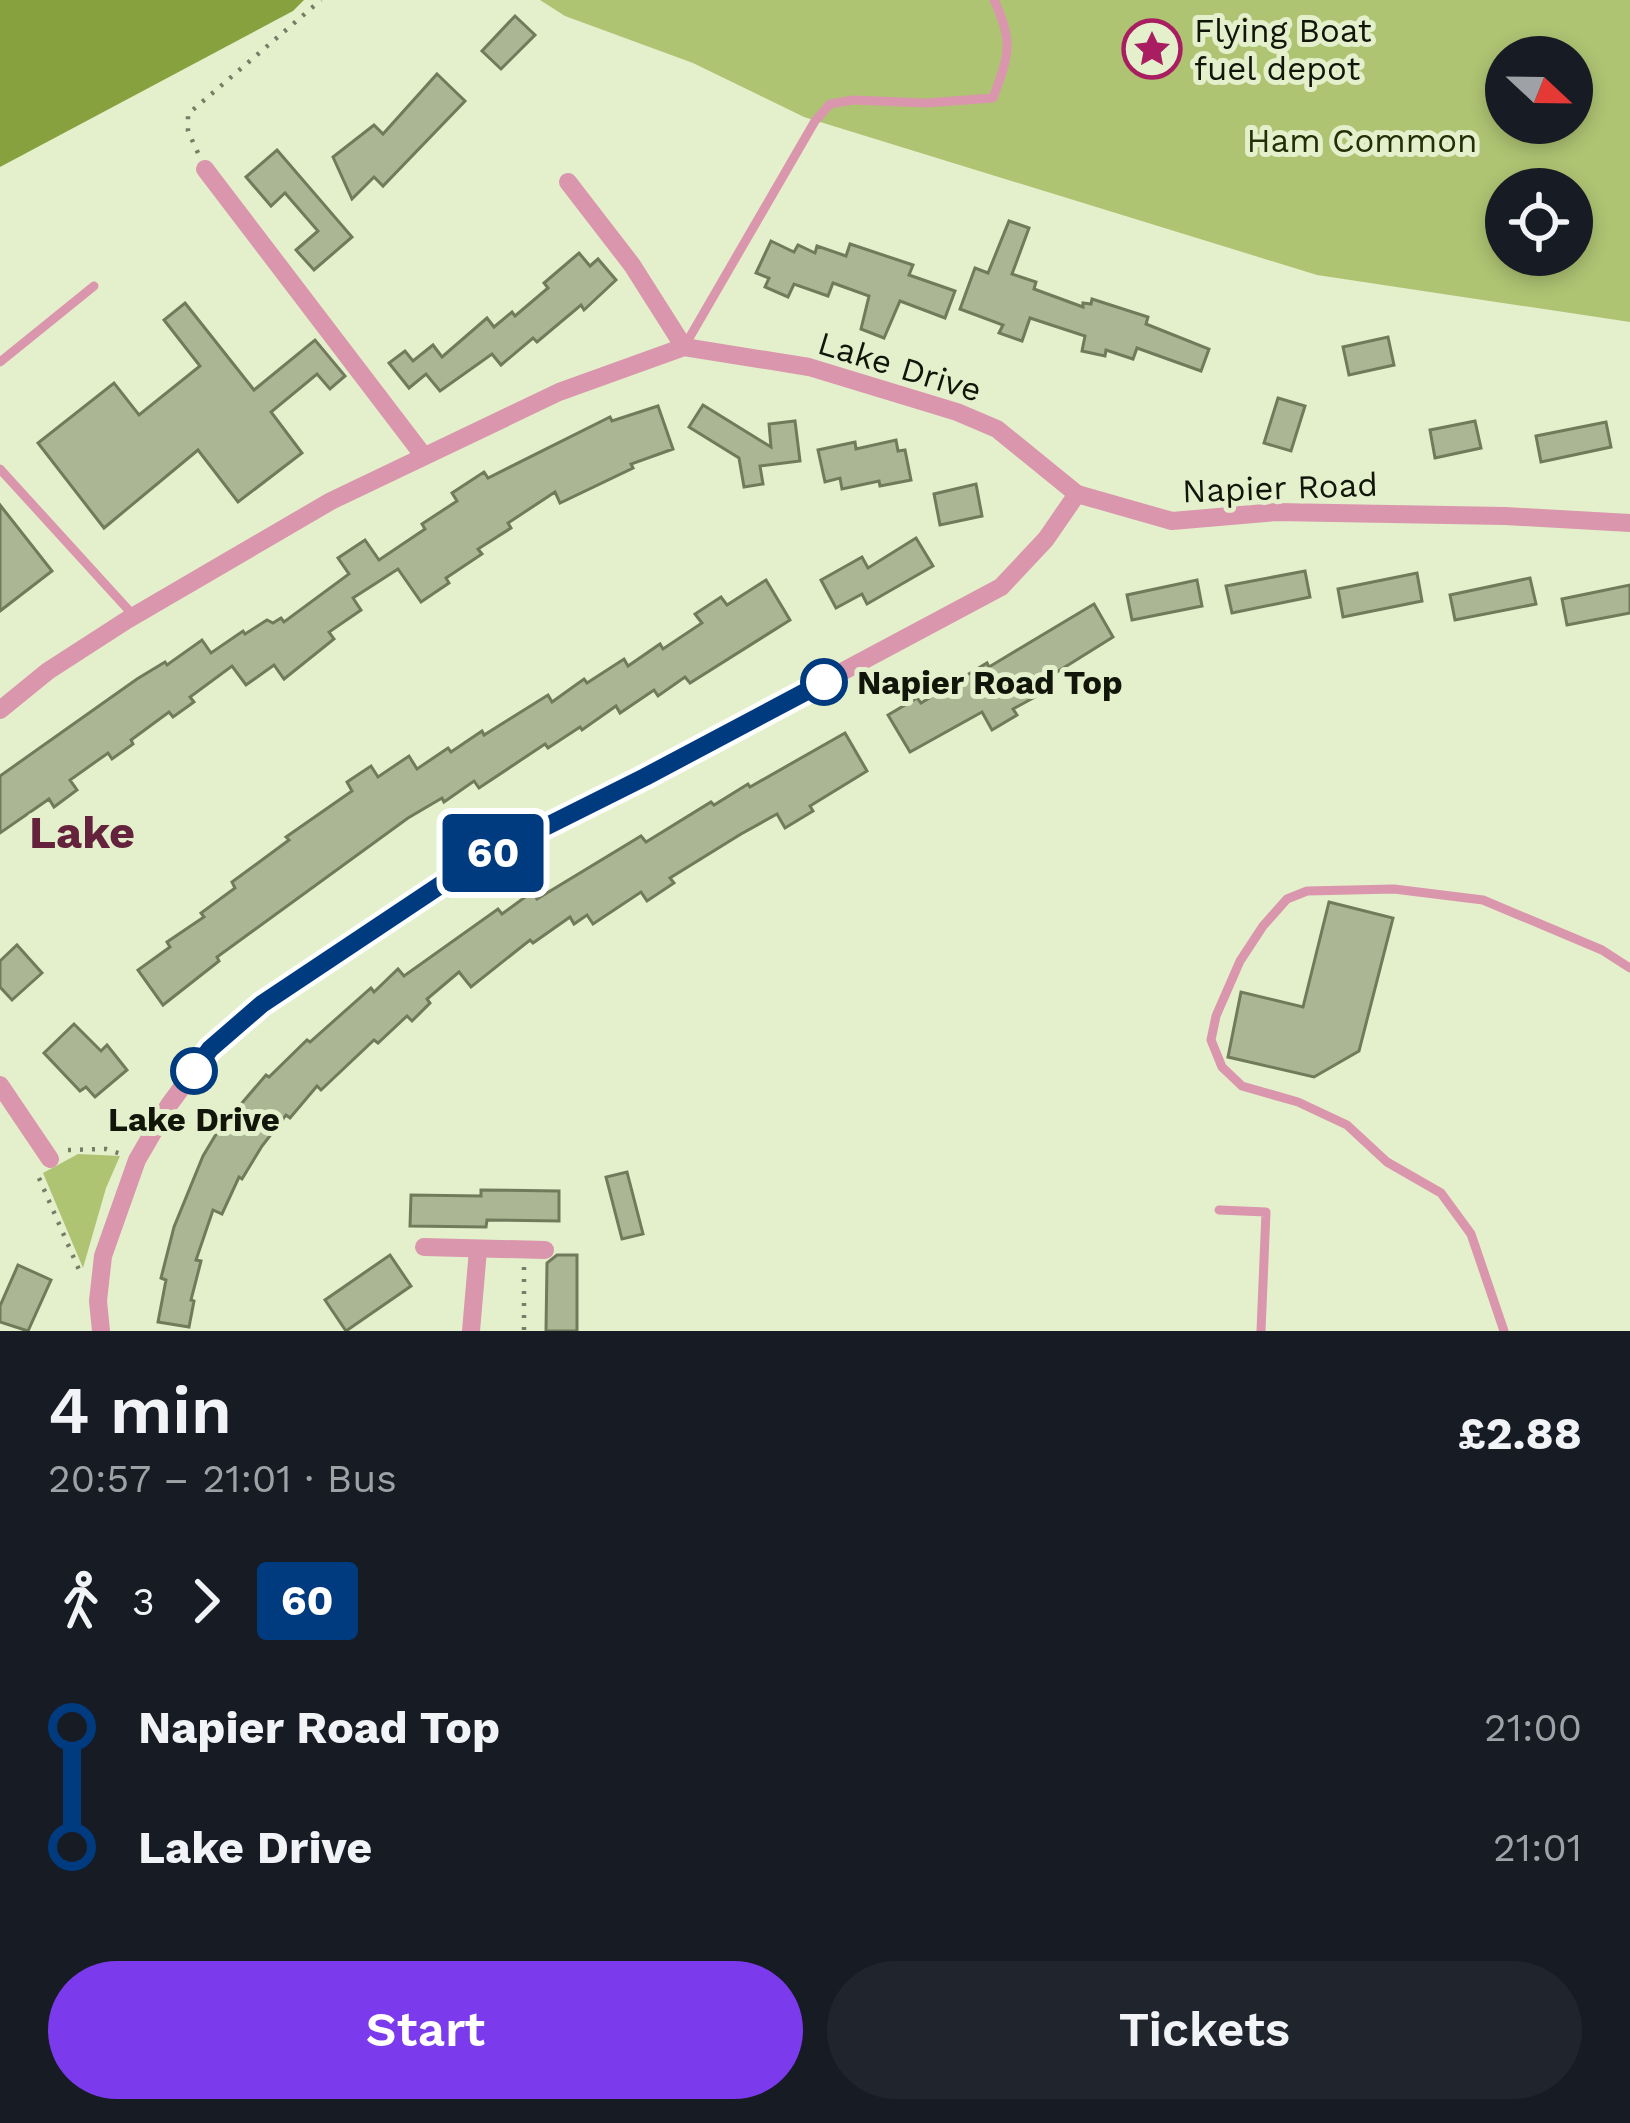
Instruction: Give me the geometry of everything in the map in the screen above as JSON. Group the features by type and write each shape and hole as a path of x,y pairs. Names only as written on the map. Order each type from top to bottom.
{"street":[{"path":"205,170 423,455"},
{"path":"568,182 632,265 684,347"},
{"name":"Lake Drive","path":"0,710 48,670 276,530 560,392 684,347 808,368 957,412 997,429 1077,494"},
{"path":"101,1331 99,1277 137,1160 210,1049 262,1004 475,862 1001,587 1046,539 1077,494"},
{"name":"Napier Road","path":"1077,494 1172,521 1276,512 1630,523"},
{"path":"0,1085 7,1113 50,1159"},
{"path":"424,1247 545,1250"},
{"path":"471,1331 478,1250"}],"lane":[{"path":"684,347 815,121 830,104 993,98 1006,65 1008,30 994,0"},
{"path":"0,362 94,286"},
{"path":"0,469 134,616"},
{"path":"1504,1331 1471,1234 1441,1193 1387,1162 1347,1125 1298,1102 1242,1086 1222,1067 1211,1040 1216,1016 1240,961 1263,926 1287,899 1307,891 1394,889 1483,900 1602,950 1630,968"},
{"path":"1219,1210 1266,1212 1262,1331"}],"path":[{"path":"205,170 188,131 188,114 321,0"},
{"path":"82,1276 35,1168 74,1148 106,1149 137,1160"},
{"path":"524,1250 524,1331"}],"green space":[{"name":"Ham Common","path":"540,0 1630,0 1630,322 1317,275 804,117 693,63 565,16"},
{"path":"78,1154 120,1156 83,1268 43,1173"}],"shaded area":[{"path":"0,0 304,0 293,11 0,167"}],"building":[{"path":"515,16 535,35 501,69 482,51"},
{"path":"437,74 465,101 383,186 374,177 352,199 333,157 374,125 383,134"},
{"path":"277,150 352,237 314,270 296,250 318,231 285,193 271,206 246,177"},
{"path":"1009,221 1029,228 1012,274 1036,282 1034,289 1083,307 1092,299 1148,317 1146,324 1209,349 1201,371 1137,348 1133,359 1106,350 1105,356 1082,351 1085,336 1030,318 1022,341 999,333 1003,325 960,309 975,268 988,273"},
{"path":"771,241 794,252 798,245 815,253 817,246 846,256 850,244 913,265 909,275 955,291 945,318 900,301 884,338 861,329 869,296 833,283 828,296 794,284 788,297 765,287 769,278 756,273"},
{"path":"579,253 590,266 598,259 616,280 584,310 581,305 501,365 492,354 440,391 426,374 409,388 389,363 405,351 413,361 433,345 442,357 487,318 494,327 512,312 515,316"},
{"path":"185,303 254,390 315,340 345,376 330,389 317,374 271,412 302,453 238,502 198,450 104,528 38,443 114,383 139,415 200,366 164,320"},
{"path":"1388,337 1394,365 1349,375 1343,347"},
{"path":"1278,398 1305,406 1291,451 1264,443"},
{"path":"703,405 771,447 769,424 795,421 800,461 760,466 763,484 744,487 739,458 689,427"},
{"path":"658,406 673,449 631,464 633,468 560,503 555,492 508,523 511,528 478,549 482,554 421,602 398,569 353,598 361,610 329,632 334,639 284,679 274,665 246,685 232,666 190,697 194,702 173,717 169,712 112,759 108,753 70,780 77,790 54,807 49,799 0,833 0,776 137,679 202,640 211,653 267,620 273,623 281,618 284,622 349,574 338,558 365,540 379,560 425,529 422,524 457,501 452,493 484,472 488,478 610,417 612,421"},
{"path":"1475,421 1481,448 1435,458 1430,430"},
{"path":"1606,422 1611,447 1541,462 1536,436"},
{"path":"896,440 898,451 905,450 911,480 842,489 840,478 825,482 818,450 855,442 856,449"},
{"path":"976,484 982,516 940,525 934,494"},
{"path":"0,505 52,571 0,611"},
{"path":"916,538 933,566 867,604 862,594 836,608 821,580 862,557 868,568"},
{"path":"1305,571 1310,597 1232,613 1226,586"},
{"path":"1417,573 1422,601 1343,617 1338,589"},
{"path":"1530,578 1536,604 1455,620 1450,595"},
{"path":"766,580 790,620 690,683 685,677 658,696 654,690 620,713 616,706 582,730 548,748 545,744 479,788 474,781 444,802 442,798 408,818 217,957 219,961 163,1005 138,970 235,888 232,882 352,791 347,782 371,766 378,777 409,756 417,769 548,695 552,702 624,659 628,666 660,644 663,649 702,623 695,614 721,597 727,605"},
{"path":"1197,580 1202,606 1132,620 1127,595"},
{"path":"1630,585 1630,613 1567,625 1562,599"},
{"path":"1094,604 1113,637 1041,682 1046,691 1013,709 1017,715 992,730 982,712 910,752 888,715 917,698 921,703 987,663 989,667"},
{"path":"845,733 867,771 810,806 813,811 785,828 777,814 670,878 674,883 647,901 641,892 593,924 587,915 574,924 570,917 533,943 530,940 471,987 459,972 427,999 430,1003 412,1021 407,1016 321,1090 317,1086 262,1146 242,1179 239,1177 222,1214 213,1210 196,1260 201,1261 189,1327 158,1322 166,1280 161,1278 174,1227 203,1156 266,1075 371,988 374,992 398,969 404,976 498,909 502,914 532,892 537,899 641,836 646,842 711,802 714,805 750,787"},
{"path":"1329,902 1393,918 1359,1051 1314,1077 1228,1057 1241,992 1303,1007"},
{"path":"17,945 42,973 12,1000 0,987 0,961"},
{"path":"74,1024 101,1051 107,1045 127,1070 95,1097 86,1087 80,1091 44,1053"},
{"path":"627,1172 643,1234 622,1239 606,1177"},
{"path":"481,1190 559,1191 559,1221 410,1226 411,1195 481,1196"},
{"path":"390,1255 411,1286 346,1331 325,1300"},
{"path":"557,1255 577,1255 577,1331 546,1331 547,1263"},
{"path":"18,1265 51,1280 28,1331 0,1322 0,1306"}],"bus line":[{"name":"60","path":"194,1071 210,1049 262,1004 475,862 824,682"}],"place":[{"name":"Flying Boat fuel depot","path":"1152,49"},
{"name":"Napier Road Top","path":"824,682"},
{"name":"Lake Drive","path":"194,1071"}],"district":[{"name":"Lake","path":"82,832"}]}
